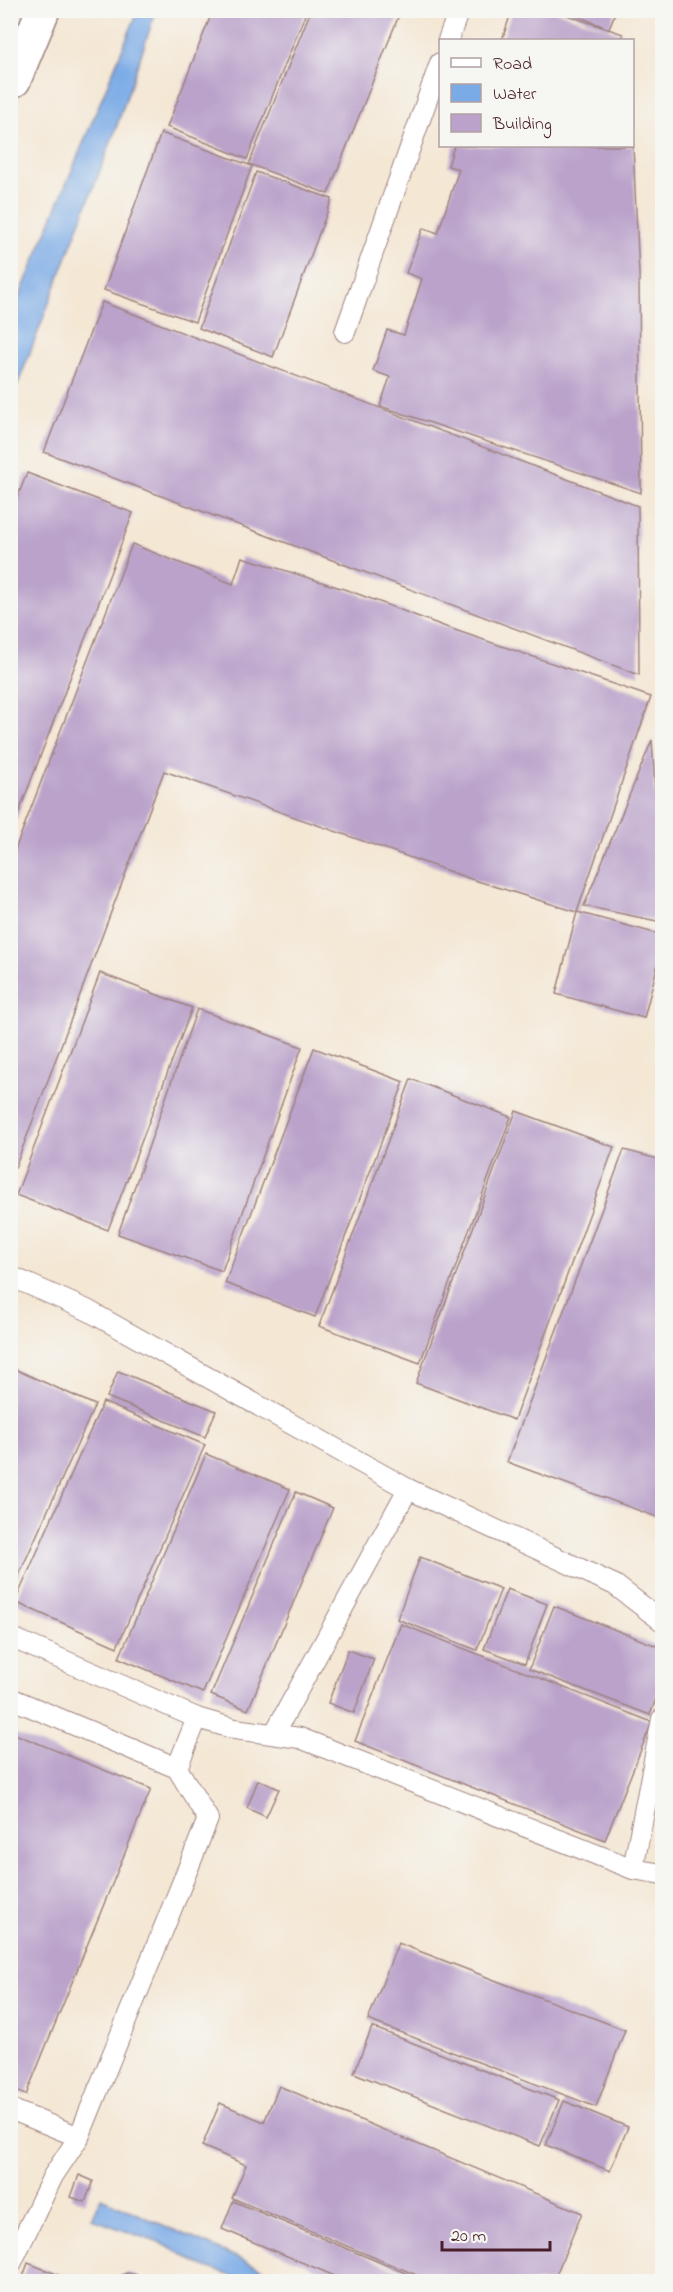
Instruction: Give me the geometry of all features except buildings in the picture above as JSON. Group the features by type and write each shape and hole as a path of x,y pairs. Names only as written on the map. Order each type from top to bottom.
{"street":[{"path":"14,80 43,10"}],"lane":[{"path":"448,39 459,10"},
{"path":"345,332 439,69"},
{"path":"10,1276 87,1310 408,1489 615,1585 663,1621"},
{"path":"274,1734 408,1489"},
{"path":"10,1637 197,1718 235,1729 300,1738 633,1869 663,1874"},
{"path":"10,1698 177,1768 208,1819 79,2137 53,2176 10,2266"},
{"path":"177,1768 197,1718"},
{"path":"633,1869 663,1719"},
{"path":"10,2109 79,2137"}],"water":[{"path":"138,11 156,11 114,134 11,402 11,317"},
{"path":"101,2198 291,2281 245,2281 199,2264 165,2245 92,2219"}]}
